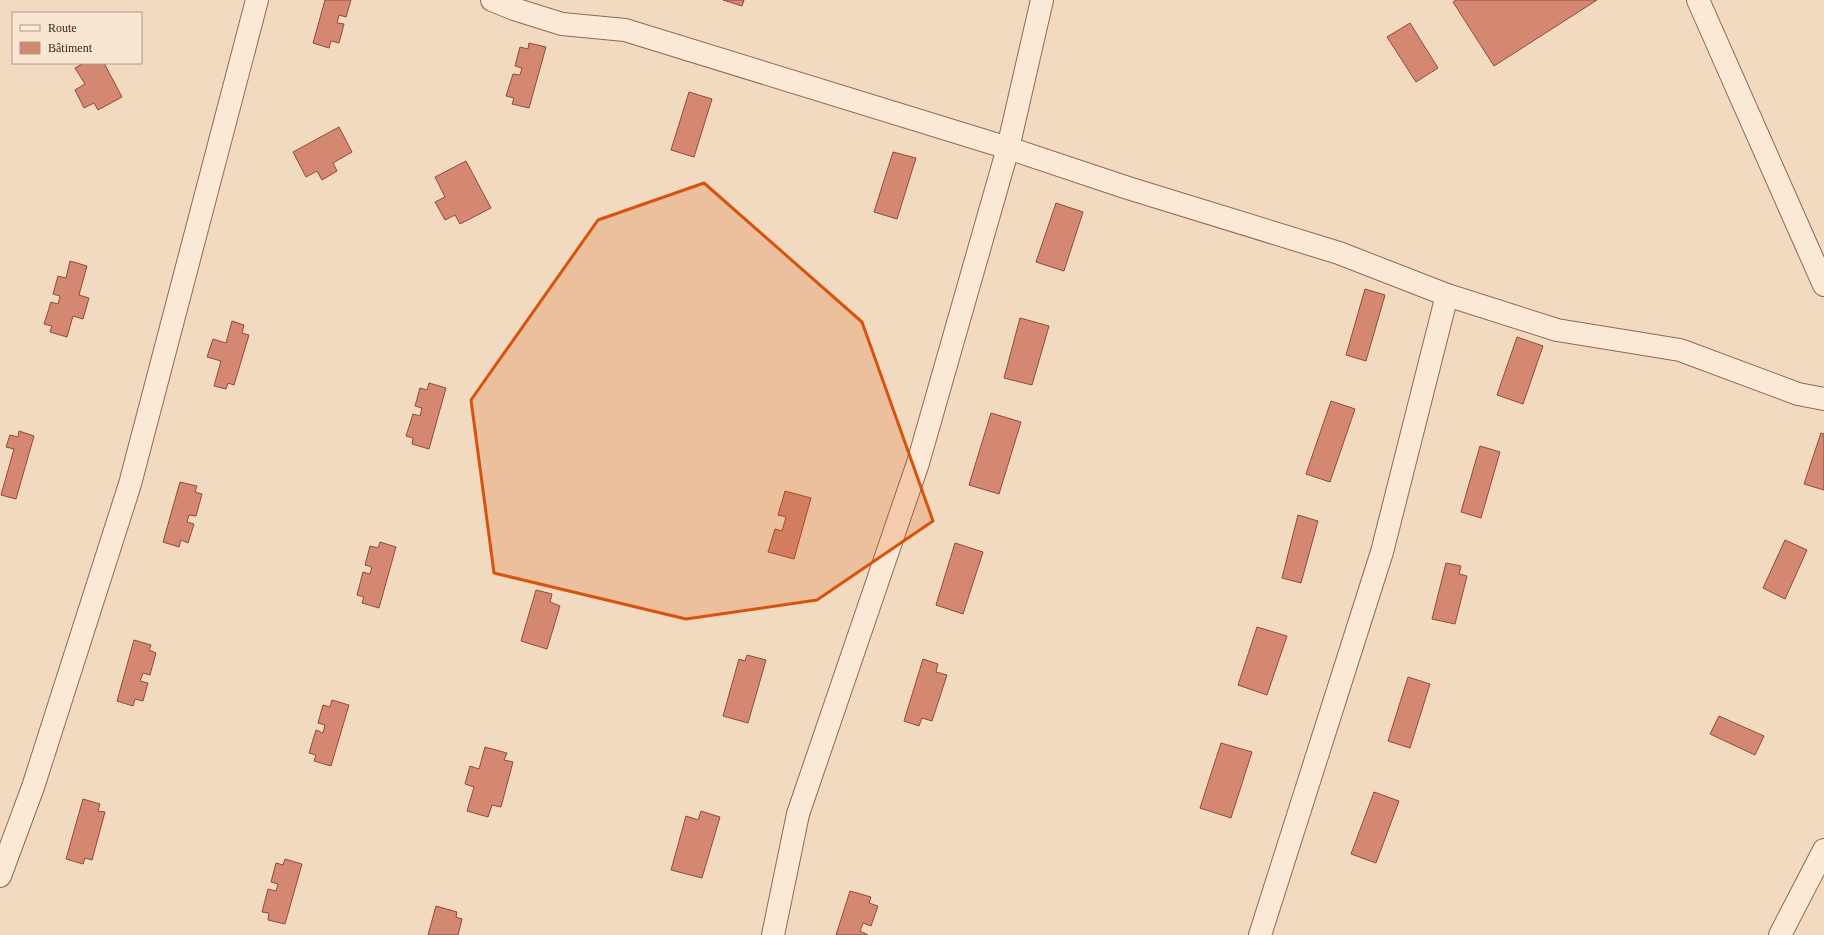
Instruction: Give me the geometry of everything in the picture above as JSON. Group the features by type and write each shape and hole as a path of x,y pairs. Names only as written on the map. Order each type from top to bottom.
{"street":[{"path":"0,876 33,787 130,484 257,0"},
{"path":"492,0 514,9 562,24 625,30 1008,148 1128,188 1339,253 1447,295 1557,330 1680,350 1798,394 1824,399"},
{"path":"773,935 798,814 918,463 1008,148 1042,0"},
{"path":"1698,0 1824,285"},
{"path":"1260,935 1382,552 1447,295"},
{"path":"1780,935 1824,850"}],"highlighted area":[{"path":"704,183 862,322 933,521 817,600 686,619 494,573 471,400 598,220"}],"building":[{"path":"325,0 351,0 346,17 339,15 337,23 344,24 339,43 331,41 329,48 313,43"},
{"path":"723,0 744,0 742,6"},
{"path":"1456,0 1597,0 1494,66 1453,2"},
{"path":"1410,23 1438,68 1416,82 1387,37"},
{"path":"529,43 546,47 529,108 512,104 514,98 506,96 513,74 520,75 522,68 515,66 520,47 528,49"},
{"path":"82,64 105,64 122,97 98,110 94,103 84,108 75,90 85,84 75,68"},
{"path":"689,92 712,99 694,157 671,150"},
{"path":"339,127 352,152 333,163 337,171 322,180 317,171 306,177 293,152"},
{"path":"893,152 916,158 897,219 874,212"},
{"path":"466,161 491,208 460,224 455,215 445,220 435,202 445,197 435,177"},
{"path":"1056,203 1083,212 1064,271 1036,262"},
{"path":"70,261 87,266 79,295 89,298 83,319 73,316 67,337 50,332 52,326 44,324 51,302 58,304 60,296 53,294 58,276 66,278"},
{"path":"1365,289 1385,295 1366,361 1346,355"},
{"path":"1020,318 1049,326 1032,385 1004,378"},
{"path":"232,321 244,325 242,333 249,335 234,385 228,383 226,389 214,386 221,361 207,357 213,339 226,343"},
{"path":"1517,337 1543,346 1523,404 1497,395"},
{"path":"429,383 446,388 429,449 412,444 413,438 406,436 413,414 420,416 422,408 415,406 420,388 427,390"},
{"path":"1331,401 1355,409 1330,482 1306,474"},
{"path":"991,413 1021,422 999,494 969,485"},
{"path":"19,431 34,436 16,499 1,495 14,449 6,447 10,435 18,437"},
{"path":"1821,433 1824,434 1824,490 1804,484"},
{"path":"1480,446 1500,452 1481,518 1461,512"},
{"path":"180,482 197,486 195,492 202,494 196,516 189,515 187,522 194,524 188,543 181,540 179,547 163,542"},
{"path":"785,491 811,498 794,559 768,552 775,529 782,531 786,517 778,515"},
{"path":"1298,515 1318,521 1301,583 1282,578"},
{"path":"1785,540 1807,550 1785,599 1763,588"},
{"path":"380,542 396,547 379,608 362,603 364,597 357,595 363,572 370,574 372,567 365,565 370,546 378,548"},
{"path":"955,543 983,552 963,614 936,605"},
{"path":"1446,563 1461,566 1459,574 1467,576 1455,624 1432,619"},
{"path":"536,590 552,594 550,602 560,606 547,649 521,641"},
{"path":"1257,627 1287,636 1267,695 1238,685"},
{"path":"134,640 151,645 149,650 156,653 150,675 143,673 140,681 148,683 143,701 135,699 133,706 117,701"},
{"path":"747,655 766,660 748,723 723,716 739,659 745,661"},
{"path":"923,659 938,664 936,672 947,675 932,721 922,718 919,726 904,721"},
{"path":"1408,677 1430,684 1410,748 1388,741"},
{"path":"332,700 349,705 331,766 314,761 316,755 309,753 316,730 323,733 325,725 318,723 323,705 330,707"},
{"path":"1719,716 1764,736 1755,755 1710,734"},
{"path":"1221,743 1252,752 1231,818 1200,808"},
{"path":"485,747 507,753 504,760 513,762 501,807 492,805 488,817 467,811 474,787 465,784 470,766 479,769"},
{"path":"1374,792 1399,801 1376,863 1351,854"},
{"path":"83,799 100,804 98,811 105,812 92,860 85,858 83,864 66,859"},
{"path":"701,811 720,817 702,878 671,870 686,816 698,820"},
{"path":"285,859 302,864 285,924 268,920 269,913 262,912 268,889 276,891 278,884 271,882 276,863 283,865"},
{"path":"850,891 871,897 869,903 878,906 871,926 863,923 860,931 868,935 836,935"},
{"path":"436,906 457,912 456,917 462,919 458,935 428,935"}]}
